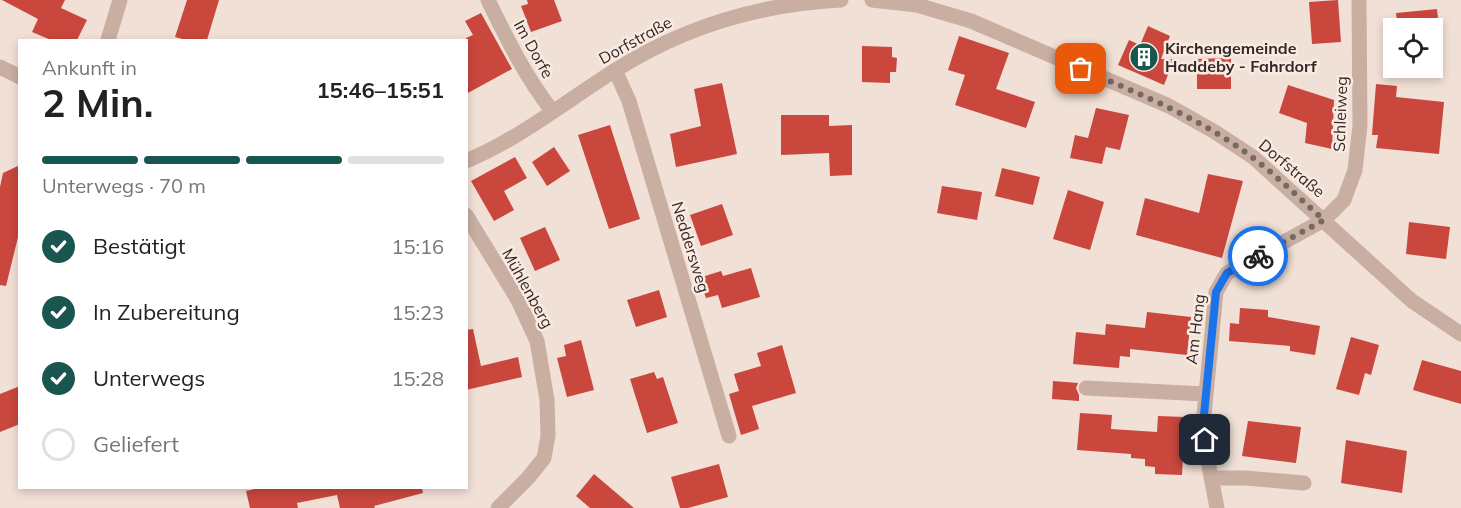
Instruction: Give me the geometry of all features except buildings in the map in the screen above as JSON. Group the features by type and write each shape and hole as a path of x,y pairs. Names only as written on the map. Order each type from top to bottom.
{"street":[{"path":"108,39 120,0"},
{"name":"Im Dorfe","path":"488,0 508,42 538,93 553,112"},
{"name":"Dorfstraße","path":"468,160 486,153 553,112 615,70 687,32 745,14 810,1 841,0"},
{"name":"Dorfstraße","path":"872,0 917,5 971,21 1169,106 1215,132 1252,157 1412,301 1461,334"},
{"name":"Schleiweg","path":"1324,220 1344,200 1355,170 1360,125 1359,0"},
{"path":"0,67 18,75"},
{"name":"Neddersweg","path":"615,70 629,101 729,436"},
{"name":"Mühlenberg","path":"468,218 518,300 537,341 547,400 548,436 544,458 498,508"},
{"name":"Am Hang","path":"1217,508 1203,425 1216,292 1227,273 1324,220"},
{"path":"1086,388 1206,394"},
{"path":"1211,478 1245,478 1304,483"}],"way so far":[{"path":"1081,69 1169,106 1215,132 1252,157 1324,220 1258,256"}],"place":[{"name":"Kirchengemeinde Haddeby - Fahrdorf","path":"1144,57"}],"route":[{"path":"1205,440 1203,425 1216,292 1227,273 1258,256"}]}
